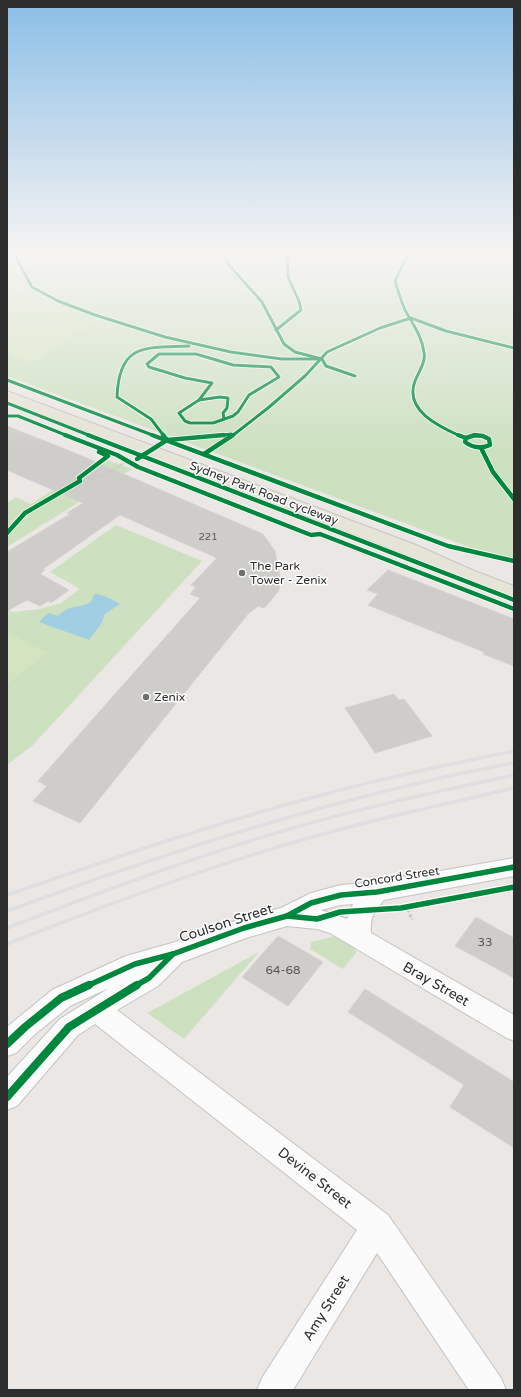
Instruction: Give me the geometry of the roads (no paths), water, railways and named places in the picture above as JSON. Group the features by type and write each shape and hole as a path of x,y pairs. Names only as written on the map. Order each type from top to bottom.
{"main road":[{"path":"7,396 409,549 465,574 514,593"},
{"path":"409,549 514,578"}],"street":[{"name":"Concord Street","path":"287,916 311,903 341,895 377,892 514,867"},
{"path":"359,938 358,924 360,910 377,892"},
{"name":"Bray Street","path":"287,916 328,922 359,938 514,1029"},
{"name":"Coulson Street","path":"7,1044 25,1027 61,998 135,964 173,954 244,928 287,916"},
{"name":"Coulson Street","path":"7,1097 69,1027 96,1009 149,978 173,954"},
{"name":"Devine Street","path":"96,1009 377,1226 489,1390"},
{"name":"Amy Street","path":"274,1390 377,1226"}],"water":[{"path":"96,594 120,604 105,614 101,624 89,640 39,622 48,613 58,616 67,609 84,605 92,601 93,596"}],"railway":[{"path":"7,895 242,817 393,777 514,751"},
{"path":"7,911 194,846 258,826 385,791 514,763"},
{"path":"7,928 149,875 221,850 293,828 375,806 514,775"},
{"path":"7,944 137,894 268,850 360,824 514,788"}],"place":[{"name":"The Park Tower - Zenix","path":"242,573"},
{"name":"Zenix","path":"146,697"}]}
